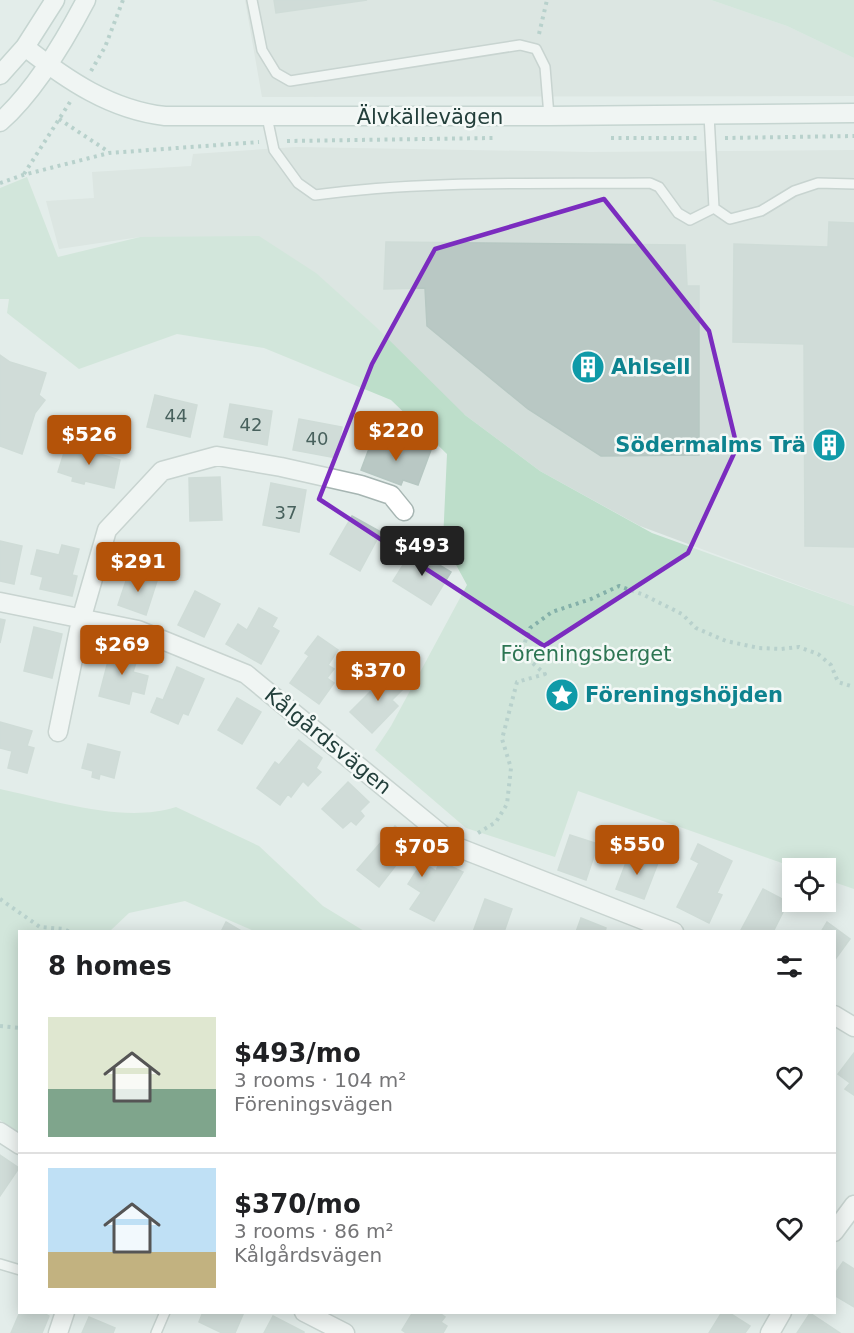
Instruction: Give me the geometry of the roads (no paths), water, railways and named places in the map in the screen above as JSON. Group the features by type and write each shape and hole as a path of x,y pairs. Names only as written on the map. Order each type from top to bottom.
{"street":[{"path":"0,75 25,47 55,0"},
{"path":"0,122 47,65 70,31 86,0"},
{"name":"Älvkällevägen","path":"25,47 47,65 121,107 142,114 165,116 549,117 854,113"},
{"path":"58,732 81,620 107,530 162,471 218,456 361,485 391,495 404,512"},
{"name":"Kålgårdsvägen","path":"0,602 138,630 246,674 457,847 669,930"},
{"path":"836,1016 854,1027"},
{"path":"0,1132 18,1144"},
{"path":"836,1229 854,1205"},
{"path":"58,1333 64,1314"},
{"path":"308,1314 345,1333"},
{"path":"770,1333 781,1314"}],"lane":[{"path":"252,0 262,50 276,73 290,81 520,45 536,49 545,67 549,117"},
{"path":"710,115 714,208"},
{"path":"267,117 274,150 298,183 315,195 352,190 474,185 650,183 659,187 678,213 690,220 714,208"},
{"path":"714,208 730,219 761,211 794,191 818,183 854,184"},
{"path":"0,1264 18,1269"},
{"path":"156,1333 164,1314"}],"place":[{"name":"Ahlsell","path":"588,367"},
{"name":"Södermalms Trä","path":"829,445"},
{"name":"Föreningshöjden","path":"562,695"}],"park label":[{"name":"Föreningsberget","path":"586,654"}]}
